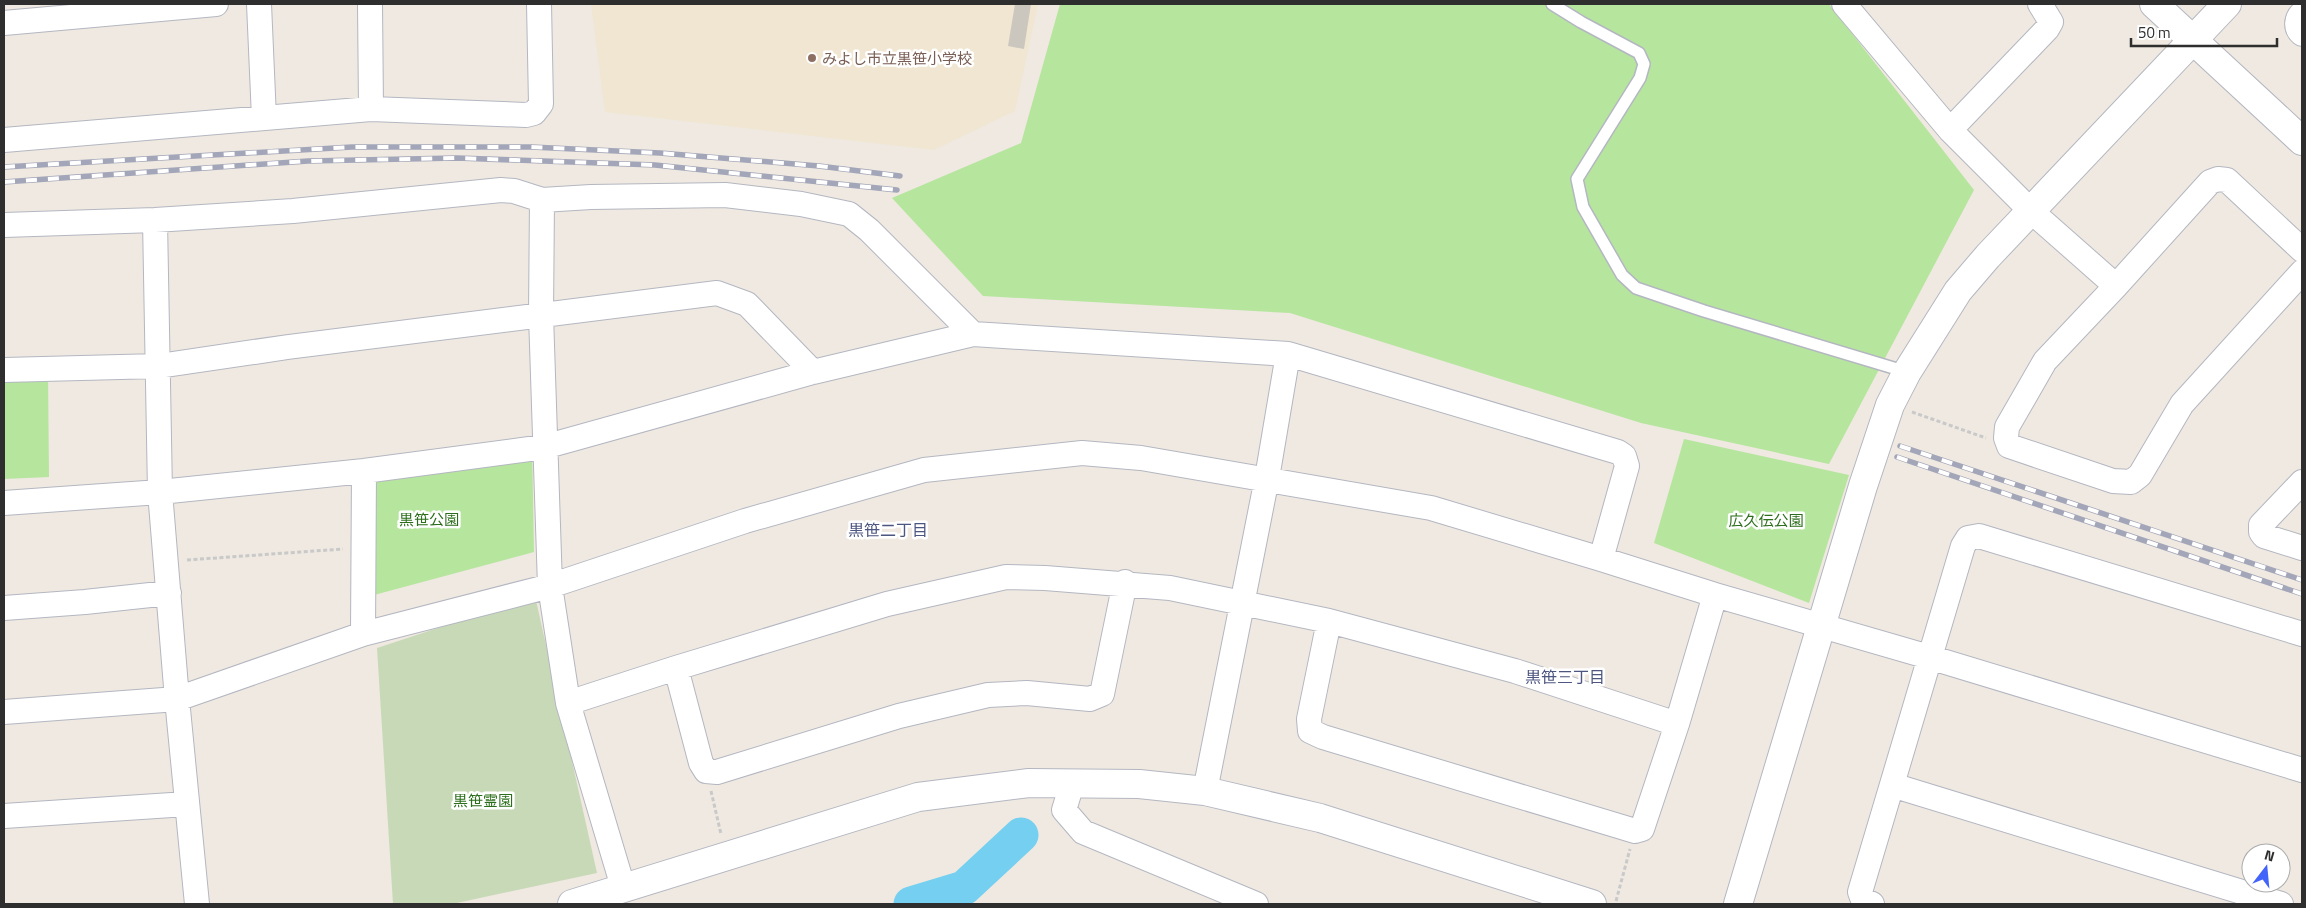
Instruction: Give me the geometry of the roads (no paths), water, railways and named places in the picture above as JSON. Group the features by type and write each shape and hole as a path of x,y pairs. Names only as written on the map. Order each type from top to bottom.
{"street":[{"path":"4,23 131,7 216,4"},
{"path":"259,4 264,118"},
{"path":"370,4 371,109"},
{"path":"4,140 371,109 526,115 534,113 541,104 539,4"},
{"path":"1844,4 1950,130 2031,210 2116,286"},
{"path":"1950,130 2047,29 2051,22 2040,4"},
{"path":"2154,4 2302,141"},
{"path":"1738,904 1821,626 1890,405 1907,372 1958,290 2031,210 2227,4"},
{"path":"2302,13 2297,22 2298,30 2302,34"},
{"path":"2302,250 2227,180 2218,179 2210,182 2046,361 2007,427 2006,438 2009,446 2113,481 2131,482 2140,475 2182,404 2302,272"},
{"path":"4,226 155,220 293,211 490,191 514,191 542,200 591,197 724,195 801,204 849,214 869,230 974,334"},
{"path":"542,200 541,315 550,586 568,704 623,887"},
{"path":"155,220 160,492 177,699 197,904"},
{"path":"4,370 159,366 288,347 717,293 746,304 813,372"},
{"path":"4,503 160,492 364,471 544,447 813,372 974,334 1288,354 1618,452 1624,456 1627,466 1601,558"},
{"path":"1205,791 1267,478 1288,354"},
{"path":"4,712 177,699 362,634 550,586 745,521 924,470 1082,453 1141,458 1267,478 1431,508 1601,558 1715,595 1929,657 2302,770"},
{"path":"362,634 364,471"},
{"path":"2302,482 2261,525 2261,532 2264,536 2302,548"},
{"path":"1872,904 1863,900 1860,892 1929,657 1963,546 1968,538 1979,536 2302,634"},
{"path":"568,704 676,668 887,604 1006,577 1125,582 1170,588 1329,621 1515,671 1677,724"},
{"path":"676,668 701,763 706,771 717,772 899,716 988,695 1027,693 1090,699 1102,694 1125,582"},
{"path":"4,608 169,593"},
{"path":"1329,621 1309,720 1310,731 1323,737 1635,831 1642,829 1677,724 1715,595"},
{"path":"572,904 918,797 1029,783 1139,784 1205,791 1320,818 1591,904"},
{"path":"1072,784 1064,810 1083,832 1256,904"},
{"path":"1892,785 2281,904"},
{"path":"4,816 187,804"}],"lane":[{"path":"1552,4 1581,22 1640,53 1644,64 1640,78 1577,179 1583,206 1622,275 1636,288 1704,311 1907,372"}],"waterway":[{"path":"911,904 964,888 1021,835"}],"railway":[{"path":"4,167 352,147 531,147 660,153 819,166 900,176"},
{"path":"4,182 308,161 457,158 655,165 897,190"},
{"path":"1900,446 2302,580"},
{"path":"1897,457 2302,594"}],"place":[{"name":"みよし市立黒笹小学校","path":"812,58"}],"district":[{"name":"黒笹二丁目","path":"888,530"},
{"name":"黒笹三丁目","path":"1565,677"}],"park label":[{"name":"黒笹公園","path":"429,519"},
{"name":"広久伝公園","path":"1766,520"},
{"name":"黒笹霊園","path":"483,800"}]}
